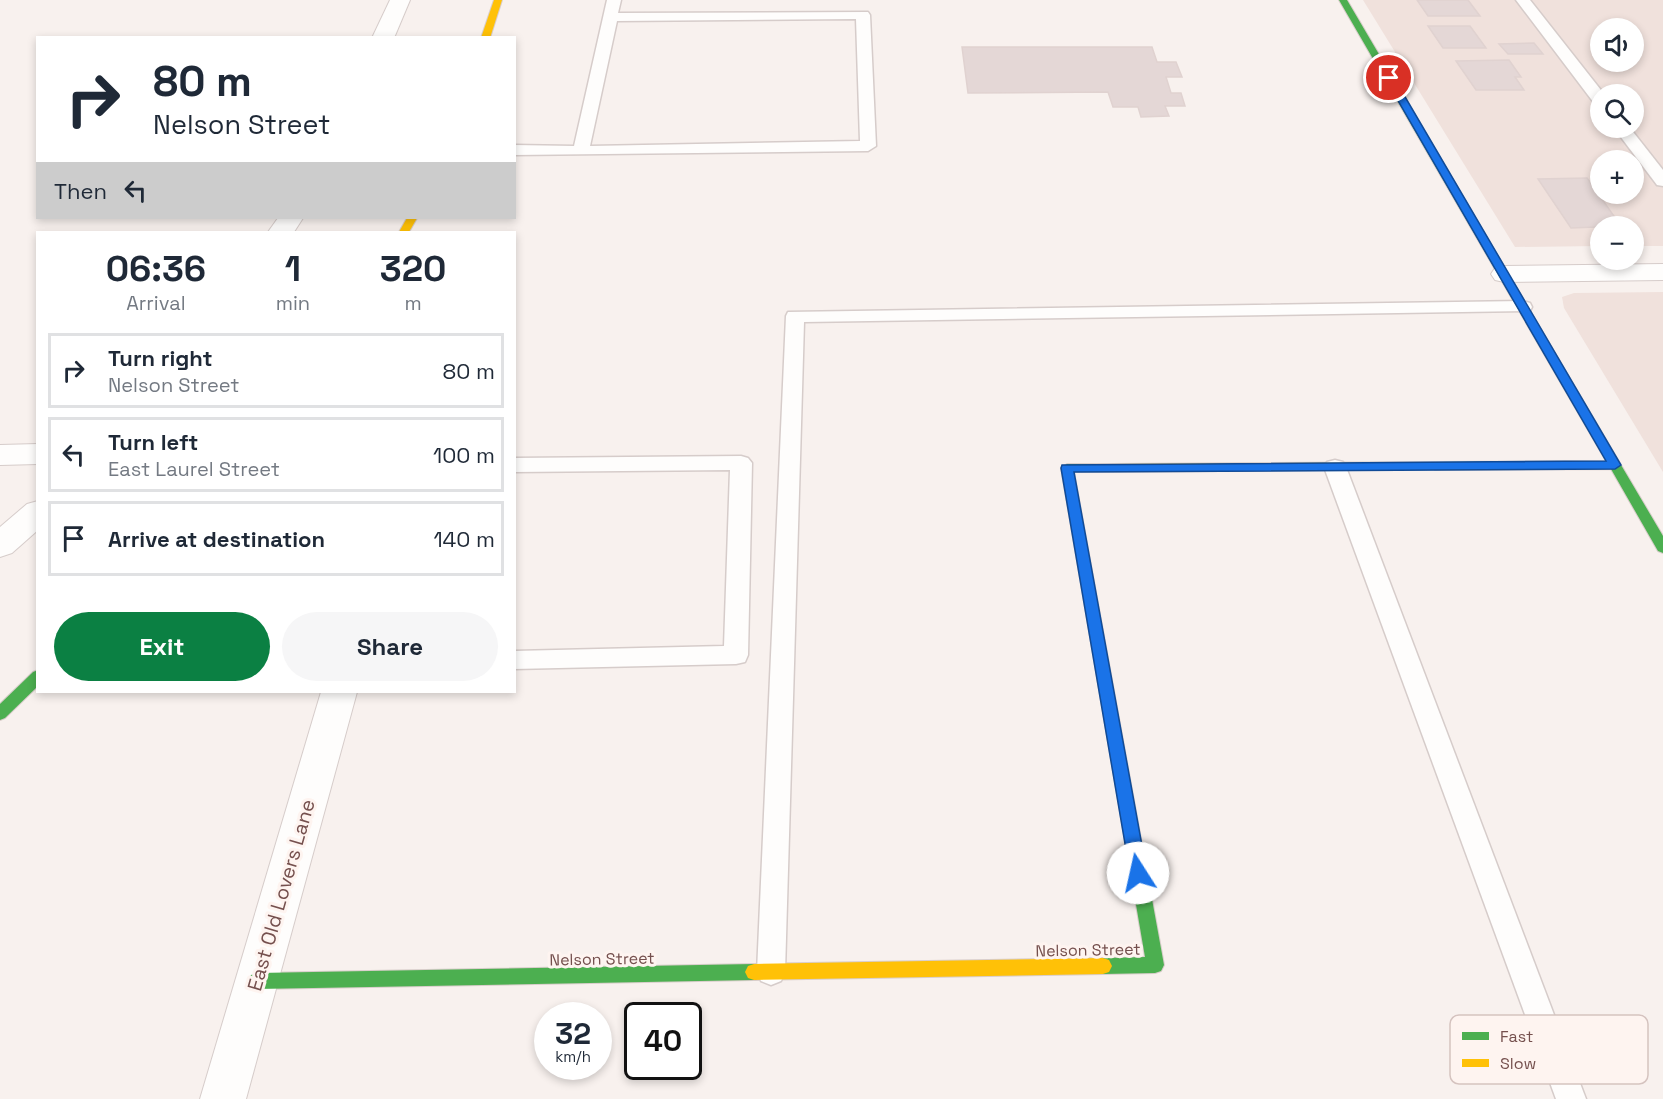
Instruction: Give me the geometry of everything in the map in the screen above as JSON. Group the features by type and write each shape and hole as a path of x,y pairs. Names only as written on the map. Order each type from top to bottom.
{"street":[{"path":"384,36 400,0"},
{"path":"486,36 498,0"},
{"path":"1343,0 1663,548"},
{"path":"1504,274 1663,272"},
{"path":"0,455 36,454"},
{"name":"Nelson Street","path":"257,981 1155,965 1067,468 1615,465"},
{"path":"0,545 36,514"},
{"path":"0,714 36,678"},
{"name":"East Old Lovers Lane","path":"223,1099 339,693"}],"lane":[{"path":"582,151 614,0"},
{"path":"1523,0 1590,87"},
{"path":"516,150 868,146 863,15 610,17"},
{"path":"1630,138 1663,181"},
{"path":"771,972 795,316 1523,307"},
{"path":"516,465 741,463 736,656 516,660"},
{"path":"1335,466 1540,1015"},
{"path":"1565,1084 1571,1099"}],"shaded area":[{"path":"1363,0 1663,0 1663,246 1644,246 1644,216 1590,216 1590,246 1515,247"},
{"path":"1663,292 1663,472 1564,308 1562,297 1574,293"}],"building":[{"path":"1417,0 1468,0 1480,16 1428,16"},
{"path":"1428,26 1470,26 1486,48 1443,48"},
{"path":"1534,43 1543,54 1508,54 1499,44"},
{"path":"962,47 1152,47 1157,62 1176,62 1182,77 1166,77 1171,93 1181,93 1185,106 1165,106 1169,116 1141,117 1138,107 1113,107 1108,92 968,93"},
{"path":"1509,60 1521,77 1515,77 1524,90 1476,90 1456,61"},
{"path":"1587,178 1590,182 1590,204 1605,204 1614,216 1590,216 1590,227 1571,228 1538,179"}],"traffic: fast":[{"path":"1343,0 1663,548"},
{"path":"1435,466 1615,465"},
{"path":"1103,966 1155,965 1067,468 1110,468"},
{"path":"0,714 36,678"},
{"path":"257,981 754,972"}],"traffic: slow":[{"path":"486,36 498,0"},
{"path":"405,231 411,219"},
{"path":"1110,468 1435,466"},
{"path":"754,972 1103,966"}],"route":[{"path":"1138,873 1067,468 1615,465 1389,78"}]}
